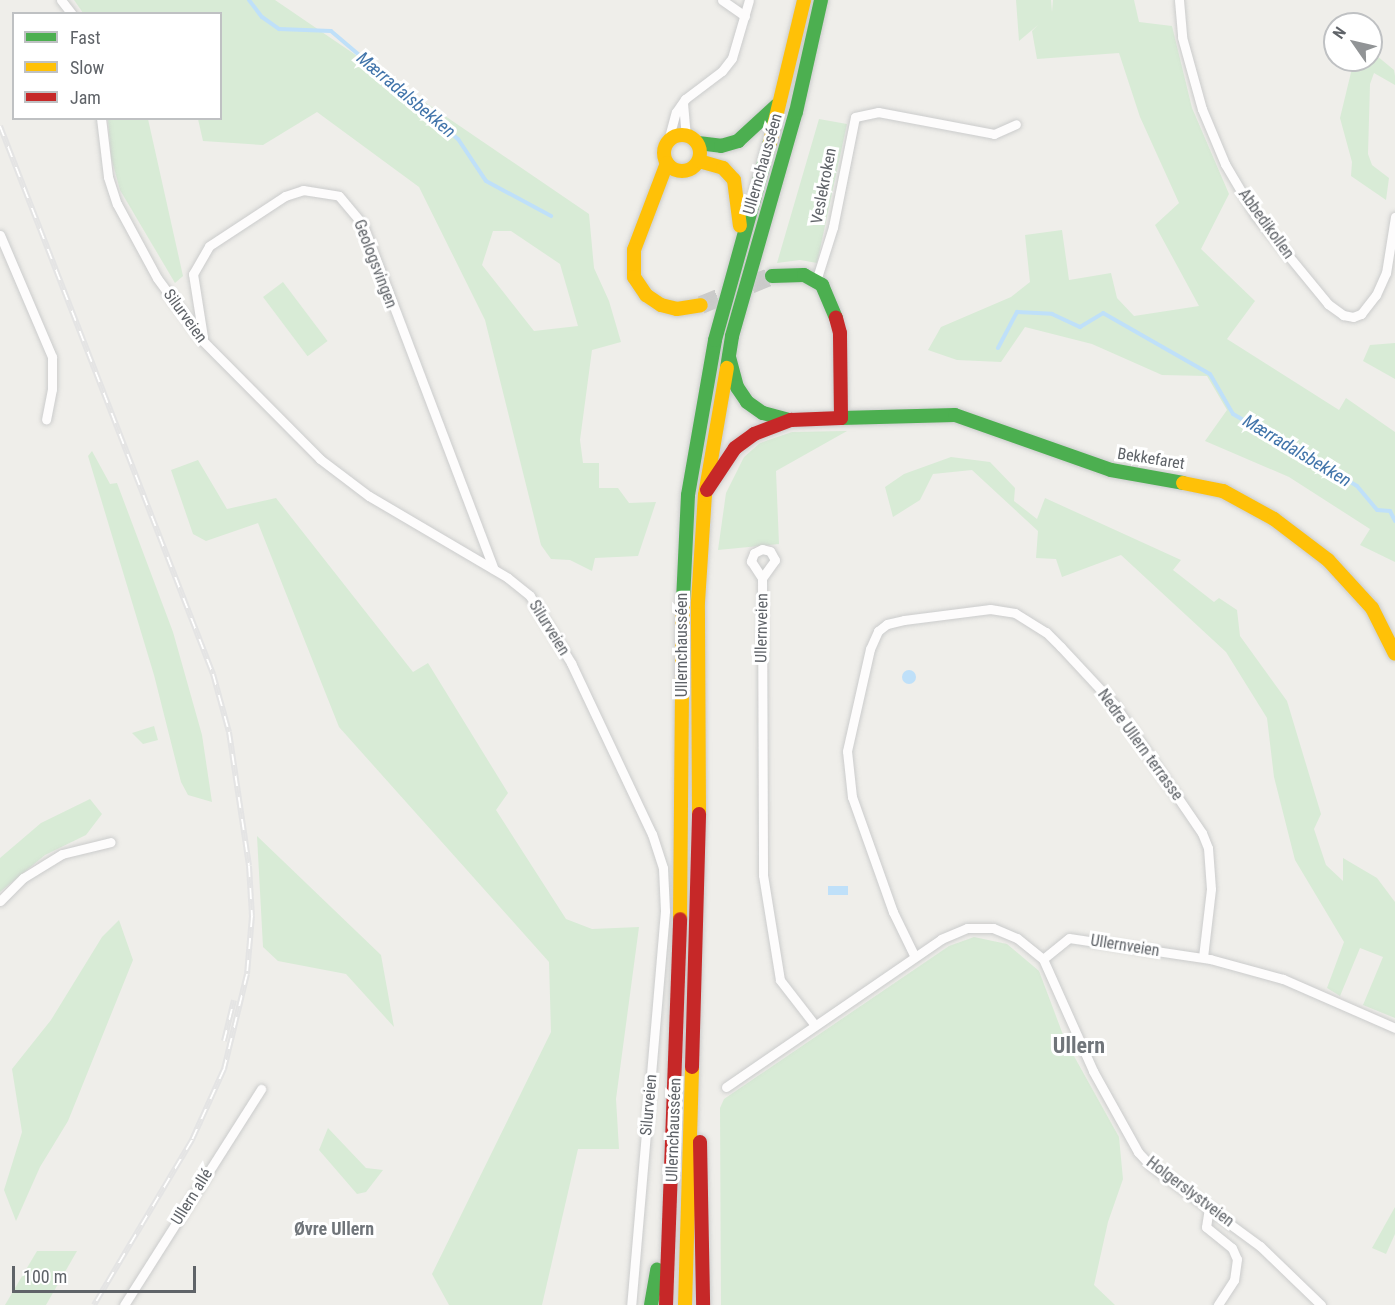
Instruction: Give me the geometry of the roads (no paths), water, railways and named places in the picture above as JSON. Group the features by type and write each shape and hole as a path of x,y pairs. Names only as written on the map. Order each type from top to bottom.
{"main road":[{"name":"Ullernchausséen","path":"666,1305 680,987 684,542 698,422 740,243 782,99 804,0"},
{"name":"Ullernchausséen","path":"685,1305 699,843 698,602 705,495 728,354 796,112 821,0"},
{"path":"701,305 667,308 646,295 636,282 634,250 654,203 667,163 664,154 668,141 692,139 721,146 738,141 762,122 782,99"},
{"path":"692,139 699,162"},
{"path":"654,203 683,172 699,162 718,165 734,180 740,243"},
{"path":"667,163 683,172"},
{"path":"772,276 797,274 816,281 831,299 839,324 841,418"},
{"path":"728,354 737,387 747,402 763,413 790,420"},
{"name":"Bekkefaret","path":"790,420 955,415 1111,470 1223,491 1274,519 1328,560 1372,608 1395,654"},
{"path":"705,495 743,440 790,420"},
{"path":"694,1046 703,1305"},
{"path":"651,1305 671,1191"}],"street":[{"path":"61,0 70,12"},
{"path":"722,0 745,16"},
{"path":"668,141 676,112 683,102 727,65 749,0"},
{"name":"Abbedikollen","path":"1179,0 1185,48 1202,109 1225,164 1255,215 1328,304 1343,315 1353,317 1361,314 1376,295 1386,273 1395,217"},
{"path":"683,102 692,139"},
{"name":"Veslekroken","path":"816,281 833,227 855,117 878,112 994,134 1016,124"},
{"name":"Silurveien","path":"101,120 108,177 117,204 158,278 204,342 320,459 369,496 494,569 530,596 566,656 652,834 663,868 663,948 631,1305"},
{"name":"Geologsvingen","path":"204,342 193,274 209,246 285,196 303,190 339,196 363,225 494,569"},
{"path":"0,235 52,357 52,389 46,418"},
{"name":"Ullernveien","path":"762,578 763,876 780,980 814,1024"},
{"name":"Nedre Ullern terrasse","path":"914,955 893,912 852,797 847,751 870,649 878,631 887,624 907,619 990,609 1015,613 1046,632 1061,647 1114,704 1202,833 1208,848 1212,889 1203,957"},
{"path":"0,902 23,878 62,854 111,842"},
{"path":"726,1087 914,955 967,928 993,928 1017,938 1043,960"},
{"name":"Ullernveien","path":"1043,960 1069,939 1203,957 1264,972 1395,1028"},
{"name":"Holgerslystveien","path":"1043,960 1093,1071 1138,1152 1150,1166 1260,1246 1321,1305"},
{"name":"Ullern allé","path":"124,1305 261,1089"},
{"path":"1209,1208 1206,1227 1232,1248 1237,1258 1234,1280 1218,1305"}],"water":[{"path":"909,670 914,672 916,677 914,682 909,684 904,682 902,677 904,672"},
{"path":"828,886 848,886 848,895 828,895"}],"waterway":[{"name":"Mærradalsbekken","path":"249,0 262,17 279,29 331,31 458,139 486,181 551,216"},
{"name":"Mærradalsbekken","path":"998,348 1017,312 1052,314 1080,327 1103,313 1210,374 1233,414 1357,486 1377,510 1390,511 1395,521"}],"tunnel":[{"path":"701,305 772,276"}],"railway":[{"path":"0,126 213,674 229,732 249,866 252,916 247,974 224,1069 192,1140 94,1305"},
{"path":"224,1041 234,1000"}],"district":[{"name":"Ullern","path":"1079,1046"},
{"name":"Øvre Ullern","path":"334,1229"}]}
